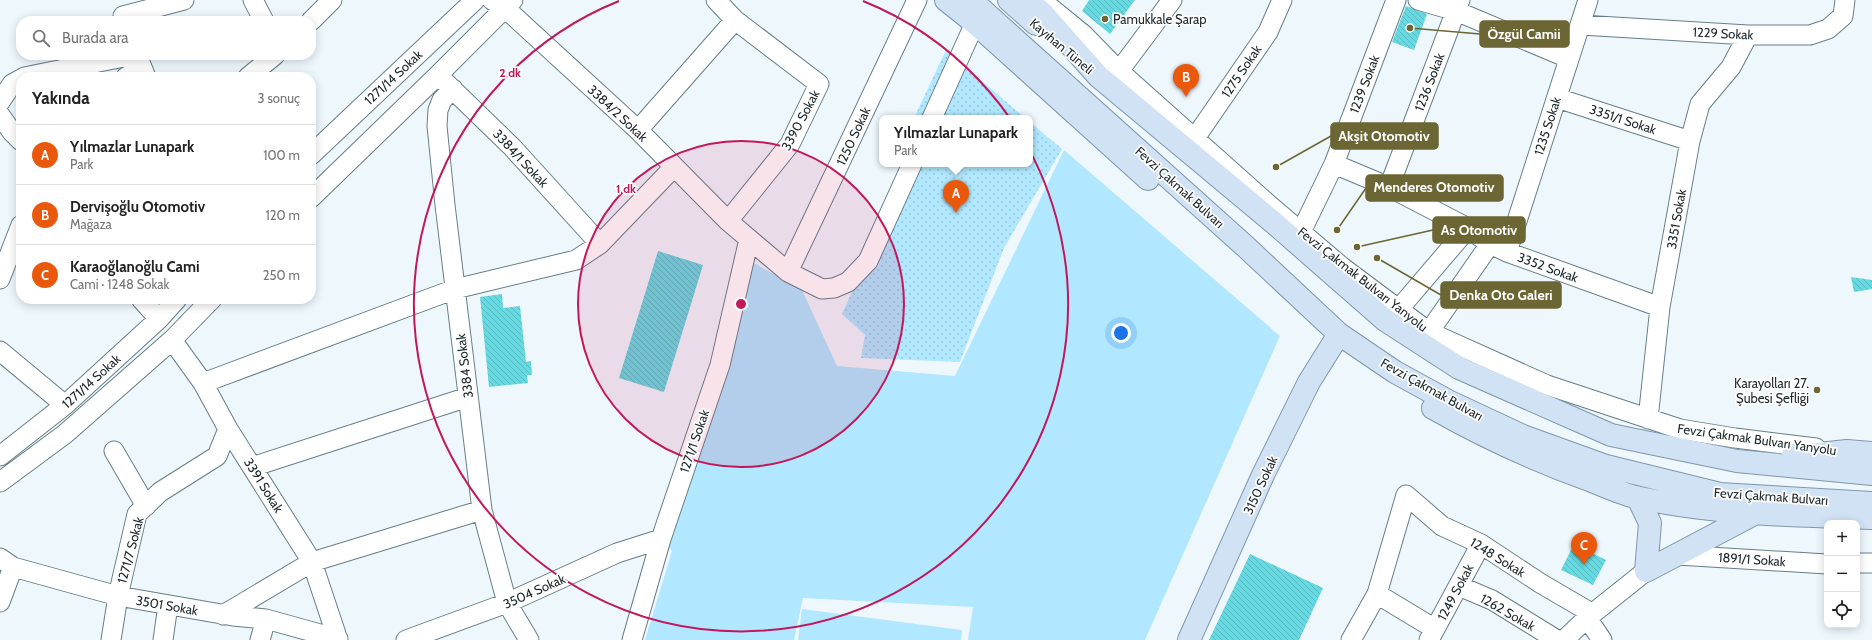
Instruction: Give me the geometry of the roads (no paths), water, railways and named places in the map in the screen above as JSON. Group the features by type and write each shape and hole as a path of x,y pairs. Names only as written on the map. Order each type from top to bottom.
{"main road":[{"path":"946,0 975,23 1336,339 1415,398 1476,433 1544,464 1638,498 1696,507 1757,513 1872,518"},
{"name":"Fevzi Çakmak Bulvarı","path":"971,0 1246,247 1336,339 1395,372 1448,401 1523,436 1606,466 1720,494 1872,503"},
{"name":"Kayıhan Tüneli","path":"1009,0 1108,74"},
{"path":"1028,0 1273,222 1385,320 1459,368 1611,435 1737,461 1872,474"},
{"name":"3150 Sokak","path":"1189,640 1263,475 1309,382 1336,339"},
{"path":"1395,372 1415,398"},
{"path":"1674,448 1712,447 1766,454 1809,456 1847,451 1872,453"},
{"path":"1638,498 1650,523 1646,571"},
{"path":"1646,571 1757,513"}],"street":[{"path":"122,12 184,0"},
{"path":"253,0 261,16"},
{"name":"1271/14 Sokak","path":"316,150 475,0"},
{"name":"3390 Sokak","path":"716,0 735,20 819,84 790,144 728,221"},
{"name":"1250 Sokak","path":"788,272 917,0"},
{"name":"Fevzi Çakmak Bulvarı Yanyolu","path":"1041,0 1084,35 1108,74 1195,138 1342,267 1429,332 1547,385 1680,429 1735,438 1847,451"},
{"name":"1275 Sokak","path":"1195,138 1268,32 1282,0"},
{"name":"1239 Sokak","path":"1301,232 1334,164 1396,0"},
{"path":"1418,0 1458,6 1568,58"},
{"name":"1235 Sokak","path":"1429,332 1498,248 1557,98 1568,58 1581,25 1588,0"},
{"name":"1229 Sokak","path":"1581,25 1748,35 1810,35 1828,29 1843,16 1845,0"},
{"path":"316,16 329,1"},
{"path":"1108,74 1171,1"},
{"path":"316,193 438,75 503,3"},
{"name":"3384/2 Sokak","path":"503,3 638,130 728,221 788,272 822,289 834,288 848,282 868,262 911,167"},
{"name":"1236 Sokak","path":"1389,187 1458,6"},
{"path":"638,130 735,20"},
{"path":"933,115 975,23"},
{"name":"3351 Sokak","path":"1648,419 1660,307 1690,141 1700,104 1731,67 1748,35"},
{"path":"254,72 269,60"},
{"path":"80,72 137,67"},
{"name":"3384/1 Sokak","path":"438,75 512,147 600,244"},
{"path":"0,102 12,84 16,82"},
{"name":"3384 Sokak","path":"453,89 442,100 438,110 437,126 482,510 507,603 529,640"},
{"name":"3351/1 Sokak","path":"1557,98 1690,141"},
{"path":"0,115 13,134"},
{"name":"3352 Sokak","path":"1334,164 1389,187 1468,228 1498,248 1660,307"},
{"path":"203,383 455,289 576,260 600,244 674,166"},
{"path":"1398,310 1468,228"},
{"path":"0,279 16,238"},
{"name":"1271/1 Sokak","path":"632,640 661,539 720,365 749,239"},
{"path":"145,304 159,319"},
{"name":"1271/14 Sokak","path":"0,456 65,405 159,319 172,304"},
{"path":"0,482 64,434 172,340 207,304"},
{"name":"3391 Sokak","path":"172,340 203,383 228,429 312,562 338,639"},
{"path":"0,351 65,405"},
{"path":"252,467 468,397"},
{"name":"1271/7 Sokak","path":"111,640 118,596 137,514 160,492 217,456 228,429"},
{"path":"114,451 146,506"},
{"name":"1248 Sokak","path":"1377,594 1406,495 1442,526 1481,544 1590,616"},
{"path":"223,615 312,562 482,510"},
{"name":"3504 Sokak","path":"406,640 507,603 617,554 661,539"},
{"name":"1249 Sokak","path":"1432,635 1481,544"},
{"name":"1891/1 Sokak","path":"1677,555 1824,564"},
{"path":"0,602 6,563"},
{"name":"3501 Sokak","path":"6,563 118,596 223,615 266,619 338,639"},
{"path":"1860,563 1872,563"},
{"path":"1564,640 1590,616 1646,571"},
{"name":"1262 Sokak","path":"1459,586 1492,600 1557,640"},
{"path":"1351,640 1377,594 1432,635"},
{"path":"163,640 168,605"},
{"path":"1590,616 1602,640"},
{"path":"260,640 266,619"}],"place":[{"name":"Pamukkale Şarap","path":"1105,19"},
{"name":"Özgül Camii","path":"1410,28"},
{"name":"Dervişoğlu Otomotiv","path":"1186,97"},
{"name":"Akşit Otomotiv","path":"1276,167"},
{"name":"Yılmazlar Lunapark","path":"956,213"},
{"name":"Menderes Otomotiv","path":"1337,230"},
{"name":"As Otomotiv","path":"1357,247"},
{"name":"Denka Oto Galeri","path":"1377,258"},
{"name":"Karayolları 27. Şubesi Şefliği","path":"1817,390"},
{"name":"Karaoğlanoğlu Cami","path":"1584,565"}]}
